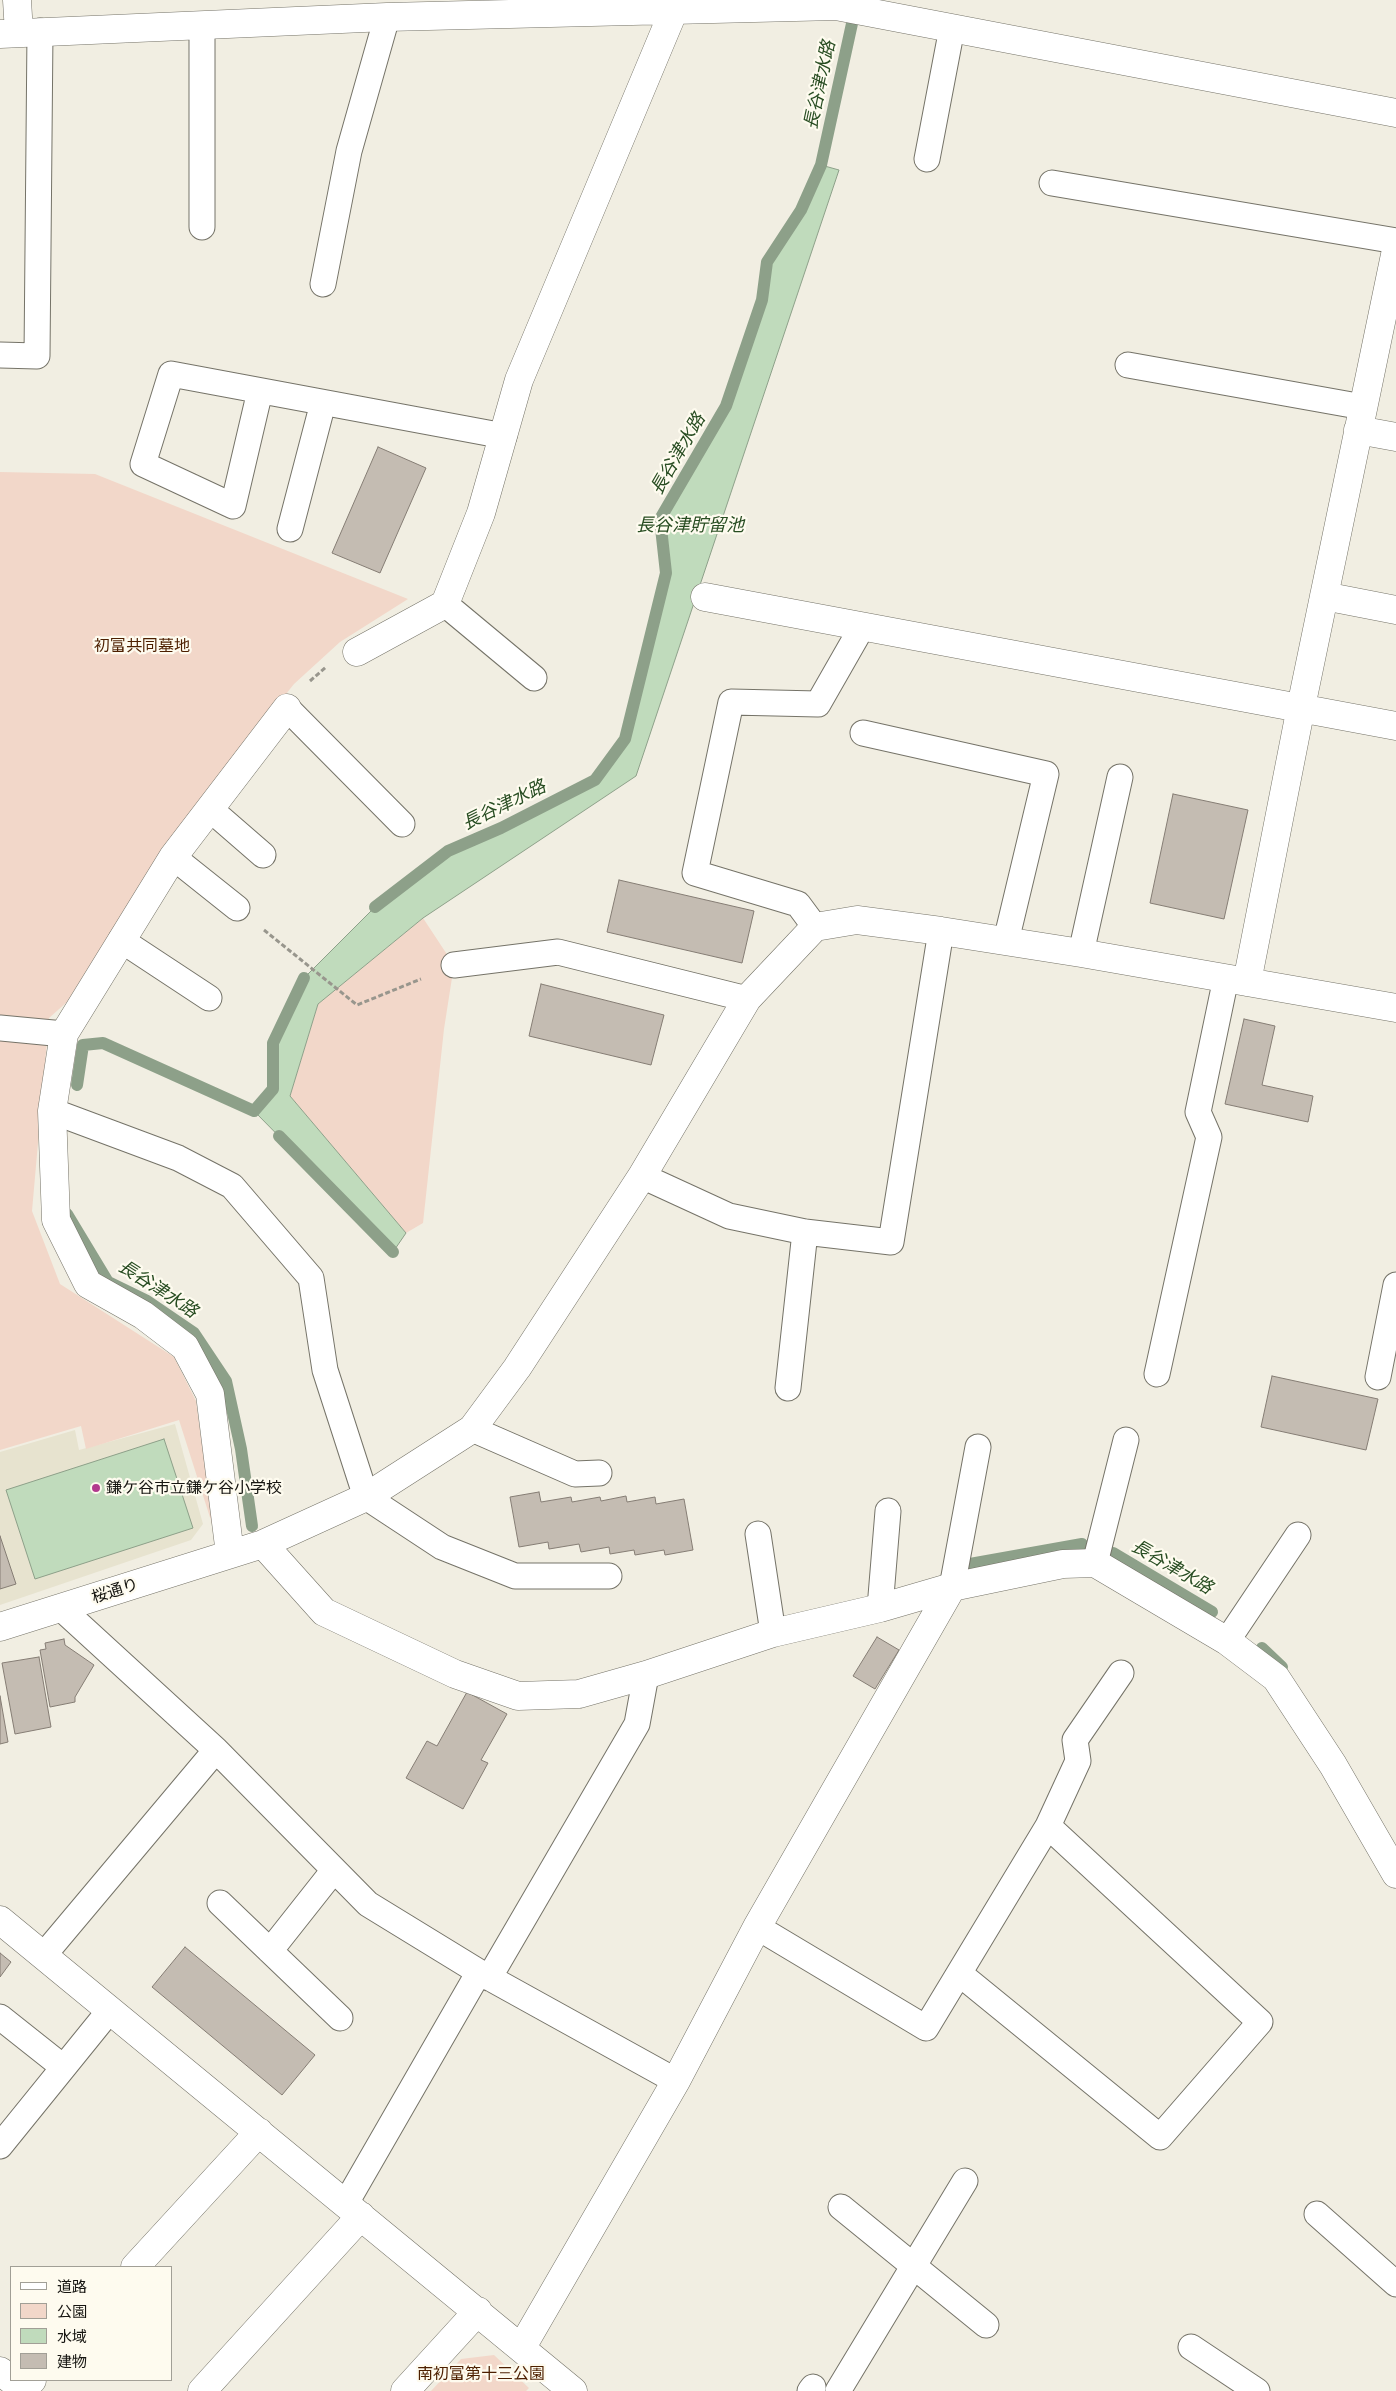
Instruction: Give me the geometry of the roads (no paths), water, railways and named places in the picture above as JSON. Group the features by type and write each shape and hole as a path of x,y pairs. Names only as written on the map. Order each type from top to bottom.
{"street":[{"path":"17,0 20,32 202,25 247,12 387,17 533,7 674,10 839,3 952,28 1396,113"},
{"path":"357,652 445,604 481,513 519,380 674,10"},
{"path":"1236,980 1301,707 1396,250"},
{"path":"1360,419 1396,437"},
{"path":"1324,596 1396,610"},
{"path":"705,597 1396,726"},
{"path":"230,1554 210,1394 185,1347 143,1315 88,1284 56,1220 52,1111 64,1034 173,857 287,708"},
{"path":"472,1429 516,1368 642,1176 747,999 815,927 857,920 941,931 1081,953 1396,1008"},
{"name":"桜通り","path":"0,1627 263,1544 366,1497 472,1429"},
{"path":"263,1544 324,1612 455,1674 518,1696 579,1694 646,1675 773,1633 880,1608 952,1587 1063,1564 1095,1563 1227,1641 1276,1678 1333,1765 1396,1874"},
{"path":"522,2348 676,2081 757,1927 952,1587"},
{"path":"0,1920 573,2391"},
{"path":"136,2266 259,2132"},
{"path":"202,2391 353,2210"},
{"path":"405,2391 478,2311"},
{"path":"0,2371 10,2379"},
{"path":"13,2381 23,2389 31,2381"}],"lane":[{"path":"323,284 349,151 387,17"},
{"path":"202,25 202,227"},
{"path":"927,158 952,28"},
{"path":"0,356 38,356 20,32"},
{"path":"1052,183 1396,241"},
{"path":"1128,365 1360,419"},
{"path":"260,391 233,506 143,464 171,374 504,436"},
{"path":"290,529 323,403"},
{"path":"445,604 534,678"},
{"path":"815,927 798,904 695,873 731,702 818,704 862,627"},
{"path":"287,708 402,824"},
{"path":"863,733 1046,774 1006,941"},
{"path":"1081,953 1120,777"},
{"path":"210,809 262,855"},
{"path":"173,857 237,908"},
{"path":"642,1176 729,1216 805,1232 891,1242 941,931"},
{"path":"121,940 209,998"},
{"path":"454,965 558,952 747,999"},
{"path":"1157,1374 1209,1137 1198,1112 1236,980"},
{"path":"0,1028 64,1034"},
{"path":"52,1111 178,1158 232,1186 311,1278 325,1370 366,1497 442,1547 515,1576 608,1576"},
{"path":"788,1388 805,1232"},
{"path":"1378,1377 1396,1285"},
{"path":"472,1429 575,1474 599,1473"},
{"path":"1095,1563 1126,1440"},
{"path":"952,1587 978,1447"},
{"path":"880,1608 888,1511"},
{"path":"758,1534 773,1633"},
{"path":"1227,1641 1298,1535"},
{"path":"62,1609 216,1750 368,1904 484,1975 676,2081"},
{"path":"757,1927 926,2028 1048,1826 1078,1762 1075,1740 1121,1673"},
{"path":"353,2210 484,1975 637,1724 646,1675"},
{"path":"42,1956 216,1750"},
{"path":"960,1974 1160,2137 1260,2022 1048,1826"},
{"path":"270,1951 334,1870"},
{"path":"220,1903 340,2018"},
{"path":"1,2144 110,2010"},
{"path":"0,2017 63,2067"},
{"path":"838,2391 965,2181"},
{"path":"841,2207 986,2325"},
{"path":"1317,2214 1396,2284"},
{"path":"1191,2347 1257,2391"}],"water":[{"name":"長谷津貯留池","path":"821,165 839,170 636,776 423,918 318,1004 290,1096 406,1233 393,1252 254,1111 273,1089 273,1043 304,978 375,907 448,851 501,828 595,780 625,739 666,573 660,519 726,406 762,300 767,262 801,210"},
{"name":"鎌ケ谷市立鎌ケ谷小学校","path":"164,1439 193,1528 35,1579 6,1490"}],"waterway":[{"name":"長谷津水路","path":"375,907 448,851 501,828 595,780 625,739 666,573 660,519 726,406 762,300 767,262 801,210 821,165 853,19"},
{"name":"長谷津水路","path":"77,1085 83,1045 103,1043 254,1111 273,1089 273,1043 304,978"},
{"path":"279,1136 393,1252"},
{"name":"長谷津水路","path":"67,1214 108,1282 147,1301 194,1333 226,1381 241,1449 252,1526"},
{"name":"長谷津水路","path":"970,1564 1082,1544"},
{"name":"長谷津水路","path":"1113,1553 1212,1612"},
{"name":"長谷津水路","path":"1262,1648 1282,1667"}],"place":[{"name":"鎌ケ谷市立鎌ケ谷小学校","path":"96,1488"}],"park label":[{"name":"初富共同墓地","path":"142,646"},
{"name":"南初富第十三公園","path":"481,2374"}]}
